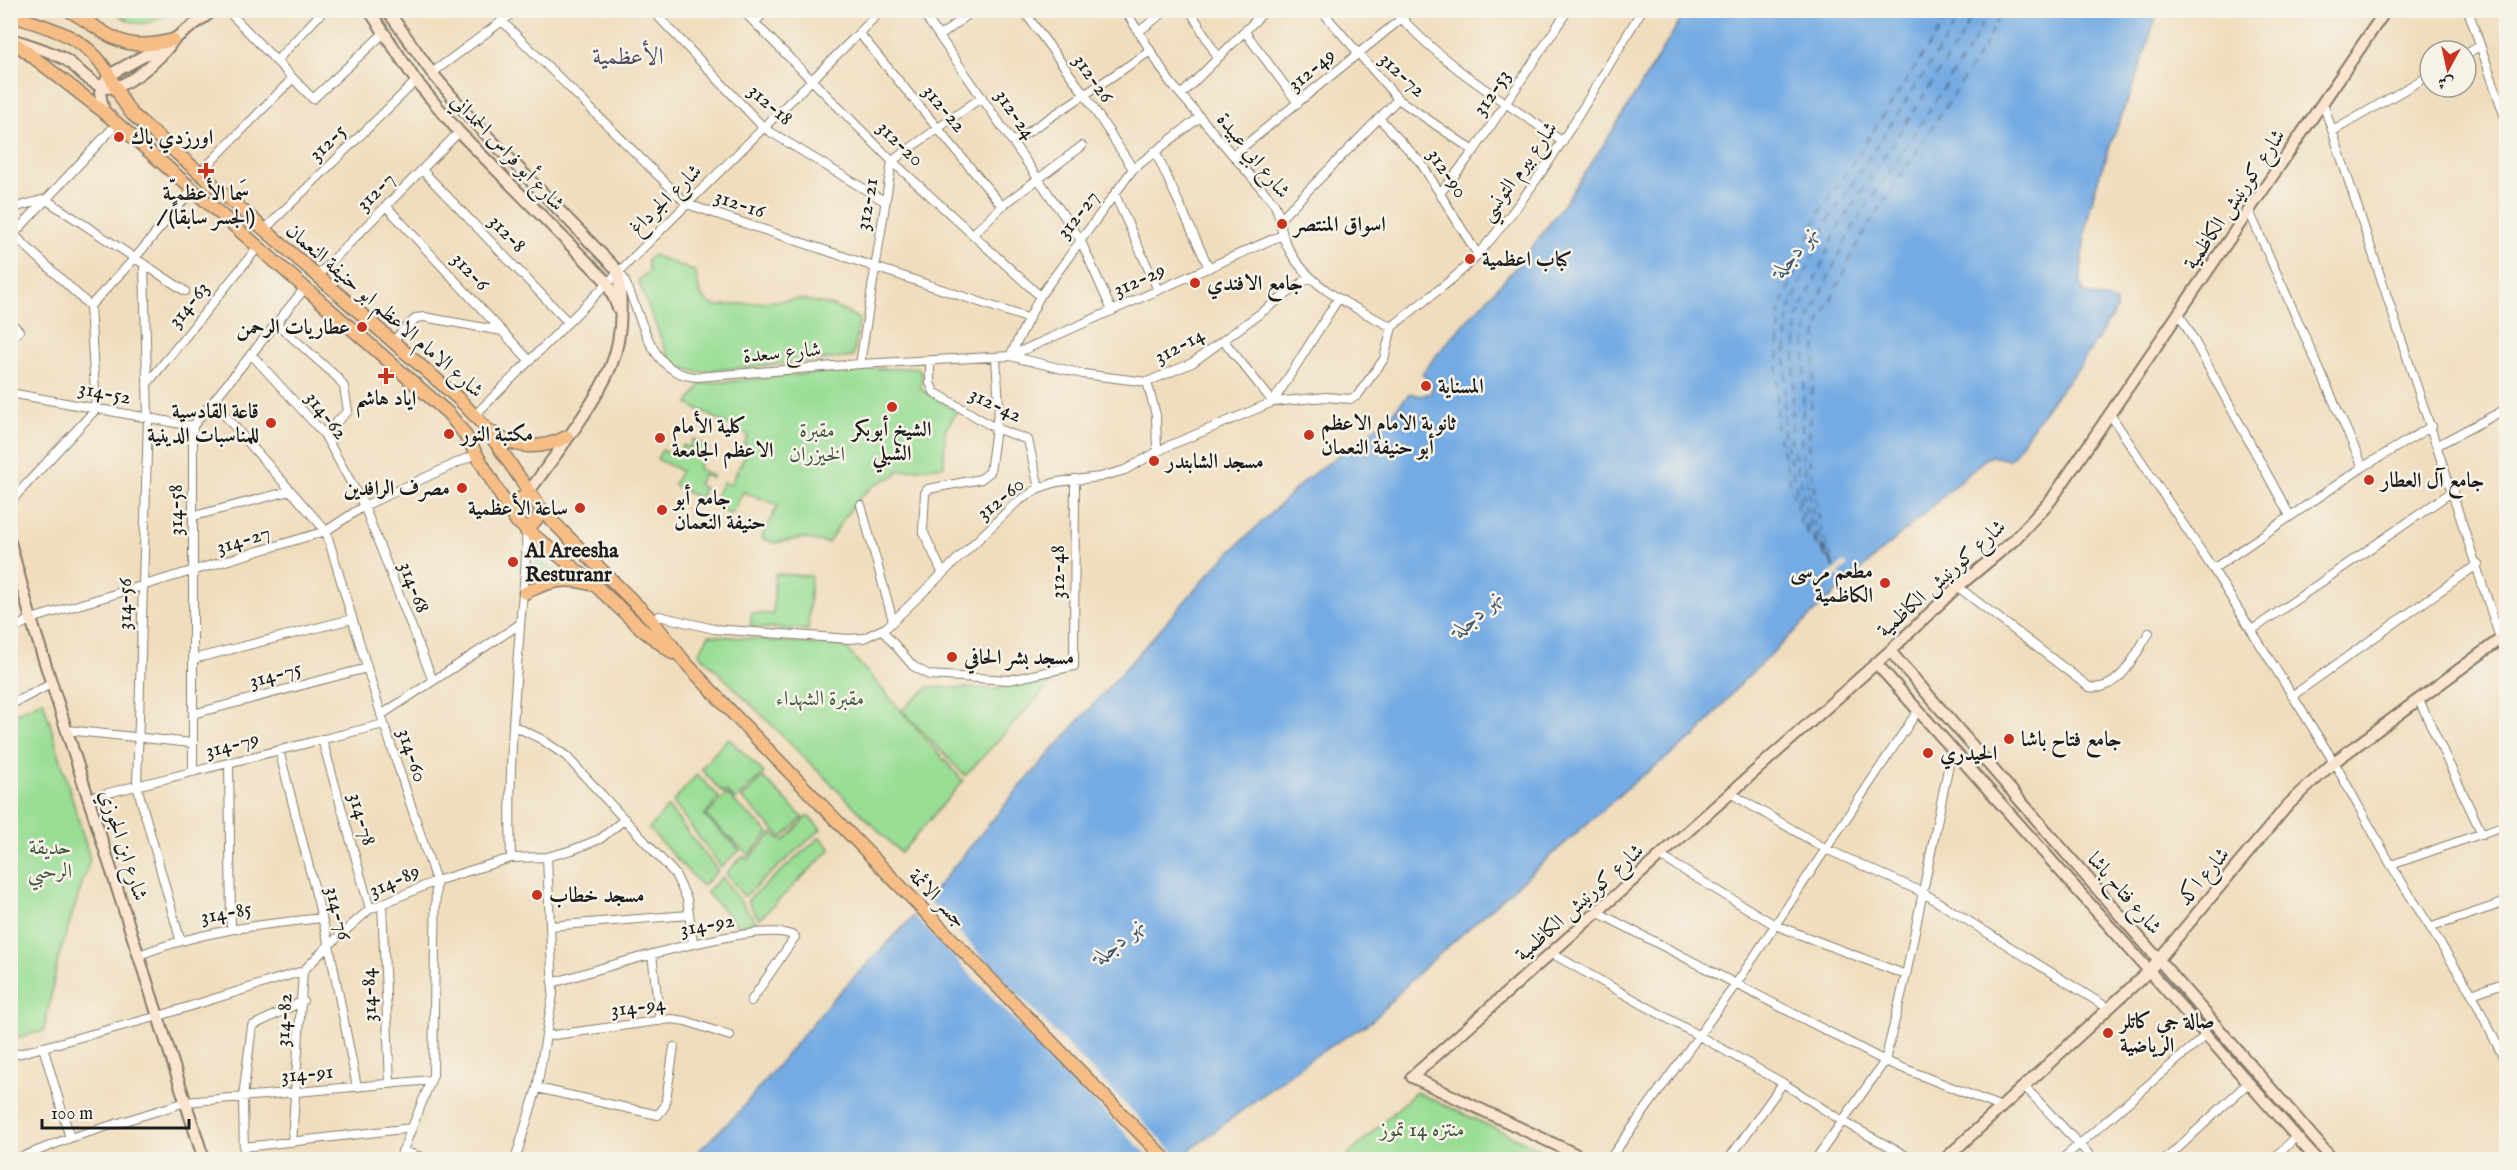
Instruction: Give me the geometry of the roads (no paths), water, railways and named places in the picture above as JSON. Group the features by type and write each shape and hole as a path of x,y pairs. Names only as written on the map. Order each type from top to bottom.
{"main road":[{"path":"10,14 21,10"},
{"path":"68,10 125,43 139,46 173,40"},
{"name":"شارع الامام الاعظم ابو حنيفة النعمان","path":"10,14 53,27 86,47 109,75 132,114 475,415 543,512 652,620 685,662"},
{"name":"شارع الامام الاعظم ابو حنيفة النعمان","path":"11,39 104,112 448,413 476,454 506,508 526,531 596,585 644,631 685,662"},
{"path":"485,427 514,444 531,448 550,445 567,437"},
{"path":"506,508 528,493"},
{"path":"526,531 543,512"},
{"path":"525,593 550,581 563,579 596,585"},
{"name":"جسر الائمة","path":"685,662 1166,1160"}],"street":[{"path":"104,112 100,100 102,87 109,75 173,40 213,10"},
{"path":"227,10 313,99 384,33"},
{"path":"276,61 324,10"},
{"name":"شارع أبو فراس الحمداني","path":"369,10 416,81 459,132 607,282 620,316"},
{"name":"شارع أبو فراس الحمداني","path":"387,10 432,73 472,120 618,271"},
{"path":"432,73 517,10"},
{"name":"312-18","path":"652,10 764,128 884,201"},
{"name":"312-20","path":"742,10 892,161 974,233 1040,296"},
{"path":"755,22 767,10"},
{"name":"شارع الجرداغ","path":"475,415 882,10"},
{"name":"312-24","path":"921,10 1080,239 1112,310"},
{"path":"940,36 974,10"},
{"name":"312-26","path":"1023,10 1085,95 1133,169"},
{"name":"شارع ابي عبيدة","path":"1125,10 1149,52 1181,95 1274,202 1280,219 1282,235 1296,261 1310,277 1338,299 1392,327"},
{"path":"1138,32 1167,10"},
{"path":"1190,10 1218,58"},
{"path":"1253,10 1258,18"},
{"path":"1181,95 1266,10"},
{"name":"312-72","path":"1320,10 1398,99 1474,151"},
{"path":"1394,10 1437,55 1563,142"},
{"name":"312-49","path":"1233,155 1412,10"},
{"name":"312-53","path":"1441,192 1474,151 1568,10"},
{"name":"شارع بيرم التونسي","path":"1392,327 1478,255 1532,187 1563,142 1642,10"},
{"name":"شارع كورنيش الكاظمية","path":"1588,1160 1412,1077 1890,651 1958,587 2013,541 2051,500 2386,10"},
{"path":"2468,10 2506,120"},
{"name":"312-16","path":"503,22 687,204 1027,318"},
{"path":"1245,32 1298,103"},
{"name":"312-22","path":"859,33 1002,206"},
{"path":"11,39 66,60 102,87 117,87 160,59 173,40"},
{"path":"1013,142 1149,52"},
{"path":"200,173 293,78"},
{"name":"312-5","path":"264,230 416,81"},
{"path":"2333,131 2418,82"},
{"name":"312-21","path":"860,364 892,161 982,96"},
{"path":"1280,219 1398,99"},
{"path":"2323,102 2452,491 2504,637 2506,656"},
{"name":"312-27","path":"1010,356 1040,296 1133,169 1200,117"},
{"name":"312-90","path":"1379,118 1421,163 1478,255"},
{"path":"459,132 472,120"},
{"path":"10,502 96,409 90,306 12,236 111,130"},
{"name":"312-7","path":"316,276 459,132"},
{"path":"974,233 1002,206 1082,146"},
{"path":"1155,151 1209,267"},
{"name":"312-8","path":"422,170 568,322"},
{"path":"90,306 135,258 192,189"},
{"path":"1115,195 1158,290"},
{"path":"10,208 45,199 185,291"},
{"name":"312-6","path":"386,206 530,361"},
{"path":"2249,211 2363,467"},
{"name":"312-29","path":"1010,356 1282,235"},
{"name":"314-63","path":"147,384 258,247"},
{"name":"314-56","path":"144,264 148,419 136,738 137,786 180,939"},
{"path":"528,493 567,437 611,366 620,316 618,271"},
{"name":"شارع سعدة","path":"618,271 659,356 669,368 682,375 697,377 860,364 1010,356"},
{"name":"312-14","path":"1010,356 1083,374 1147,382 1192,363 1310,277"},
{"path":"193,426 305,288"},
{"path":"1224,341 1273,402 1338,299"},
{"path":"2179,313 2290,516"},
{"path":"392,342 416,318 424,316 502,332"},
{"path":"10,322 19,331 10,339"},
{"path":"276,323 338,378 344,387 348,411 324,434"},
{"name":"312-60","path":"652,620 659,616 714,629 849,639 864,638 882,630 893,621 1017,502 1039,488 1075,479 1113,474 1157,452 1273,402 1326,397 1350,399 1357,396 1384,359 1392,327"},
{"name":"314-62","path":"251,354 324,434 364,506"},
{"path":"942,572 923,531 924,493 928,489 981,479 988,475 999,406 996,358"},
{"name":"312-42","path":"930,361 930,383 934,392 995,428 1028,440 1039,488"},
{"path":"1147,382 1156,415 1157,452"},
{"name":"314-52","path":"10,393 193,426"},
{"name":"314-60","path":"213,402 326,531 382,719 436,881 433,1075 399,1160"},
{"path":"2438,445 2506,409"},
{"path":"2110,414 2213,569 2334,762 2391,865 2472,994 2506,1061"},
{"name":"314-58","path":"193,426 193,772"},
{"path":"2213,569 2363,467 2432,426"},
{"name":"314-27","path":"10,631 31,619 326,531 364,506 476,454"},
{"name":"312-48","path":"882,630 913,666 929,675 995,680 1034,676 1074,666 1075,479"},
{"path":"194,516 290,491"},
{"path":"2252,630 2452,491"},
{"path":"861,505 893,621"},
{"name":"314-68","path":"364,506 433,681"},
{"path":"511,858 509,802 520,624 525,593 526,531"},
{"name":"شارع ابن الجوزي","path":"10,542 15,580 31,619 204,1160"},
{"path":"2292,696 2478,564"},
{"path":"1958,587 2089,687 2105,686 2120,678 2149,633"},
{"path":"193,659 352,619"},
{"name":"314-79","path":"88,798 322,739 382,719 433,681 520,624"},
{"name":"شارع اكد","path":"1944,1160 2159,961 2288,805 2334,762 2504,637"},
{"name":"شارع فتاح باشا","path":"1890,651 2333,1160"},
{"name":"شارع فتاح باشا","path":"1876,663 2316,1160"},
{"name":"314-75","path":"193,714 367,669"},
{"path":"10,705 51,684"},
{"path":"2419,700 2482,834"},
{"path":"1608,1160 1697,1034 1736,984 1917,712"},
{"path":"514,726 541,739 566,756 675,874 687,899 693,943"},
{"path":"66,730 192,743"},
{"name":"314-78","path":"322,739 370,909"},
{"path":"1815,1160 1885,1061 1906,975 1952,749"},
{"name":"314-76","path":"279,750 322,918 357,1087"},
{"path":"229,763 231,927"},
{"path":"1730,793 1826,849 1922,892 2108,1008"},
{"name":"314-89","path":"10,1056 159,1016 303,971 328,945 370,909 436,881 511,858 547,857 600,839 625,819"},
{"path":"2391,865 2506,825"},
{"path":"1660,856 1775,925 1906,975"},
{"path":"515,1160 537,1088 547,1036 552,983 547,857"},
{"path":"2432,927 2506,902"},
{"name":"314-84","path":"382,904 390,1084"},
{"path":"1597,912 1885,1061 2001,1107"},
{"path":"550,926 689,915"},
{"name":"314-85","path":"139,955 180,939 231,927 322,918"},
{"name":"314-92","path":"552,983 693,943 773,932 789,933 795,937 751,1001"},
{"path":"1551,953 1783,1083 1842,1121 1914,1160"},
{"path":"652,954 660,1021"},
{"name":"314-82","path":"292,1142 303,1001 303,971"},
{"path":"2472,994 2506,982"},
{"path":"244,1160 243,1097 252,1026 303,1001"},
{"name":"314-94","path":"547,1036 678,1019 730,1036"},
{"path":"2061,1160 2205,1036"},
{"path":"43,1047 70,1138"},
{"path":"537,1088 658,1115 665,1106 674,1047"},
{"name":"314-91","path":"14,1160 70,1138 186,1102 431,1080"},
{"path":"1728,1160 1783,1083"},
{"path":"2165,1160 2248,1083"},
{"path":"2024,1086 2094,1160"},
{"path":"244,1146 412,1128"},
{"path":"2272,1160 2296,1137"},
{"path":"402,1151 431,1160"}],"water":[{"name":"نهر دجلة","path":"1686,11 2158,11 2138,73 2103,164 2085,234 2081,285 2084,293 2116,302 2116,310 2080,366 2048,405 2013,456 2008,460 1992,456 1985,459 1824,603 1740,684 1697,735 1633,783 1417,974 1372,1021 1310,1059 1178,1159 689,1160 738,1113 830,1002 909,921 1014,794 1216,566 1305,480 1385,421 1410,393 1420,396 1431,393 1432,384 1422,374 1519,264 1553,219 1612,131"}],"place":[{"name":"اورزدي باك","path":"119,137"},
{"name":"سَما الأعظميّة / (الجسر سابقاً)","path":"206,171"},
{"name":"اسواق المنتصر","path":"1282,224"},
{"name":"كباب اعظمية","path":"1470,259"},
{"name":"جامع الافندي","path":"1195,283"},
{"name":"عطاريات الرحمن","path":"362,327"},
{"name":"اياد هاشم","path":"386,376"},
{"name":"المسناية","path":"1426,386"},
{"name":"الشيخ أبوبكر الشبلي","path":"892,407"},
{"name":"قاعة القادسية للمناسبات الدينية","path":"271,423"},
{"name":"مكتبة النور","path":"449,434"},
{"name":"ثانوية الامام الاعظم أبو حنيفة النعمان","path":"1309,435"},
{"name":"كلية الأمام الاعظم الجامعة","path":"660,438"},
{"name":"مسجد الشابندر","path":"1154,461"},
{"name":"جامع آل العطار","path":"2369,480"},
{"name":"مصرف الرافدين","path":"462,488"},
{"name":"ساعة الأعظمية","path":"580,508"},
{"name":"جامع أبو حنيفة النعمان","path":"662,510"},
{"name":"Al Areesha Resturanr","path":"513,562"},
{"name":"مطعم مرسى الكاظمية","path":"1885,583"},
{"name":"مسجد بشر الحافي","path":"952,657"},
{"name":"جامع فتاح باشا","path":"2009,739"},
{"name":"الحيدري","path":"1928,753"},
{"name":"مسجد خطاب","path":"537,895"},
{"name":"صالة جي كاتلر الرياضية","path":"2108,1033"}],"district":[{"name":"الأعظمية","path":"628,56"}],"park label":[{"name":"مقبرة الخيزران","path":"817,442"},
{"name":"مقبرة الشهداء","path":"820,698"},
{"name":"حديقة الرحبي","path":"50,859"},
{"name":"منتزه 14 تموز","path":"1422,1129"}]}
